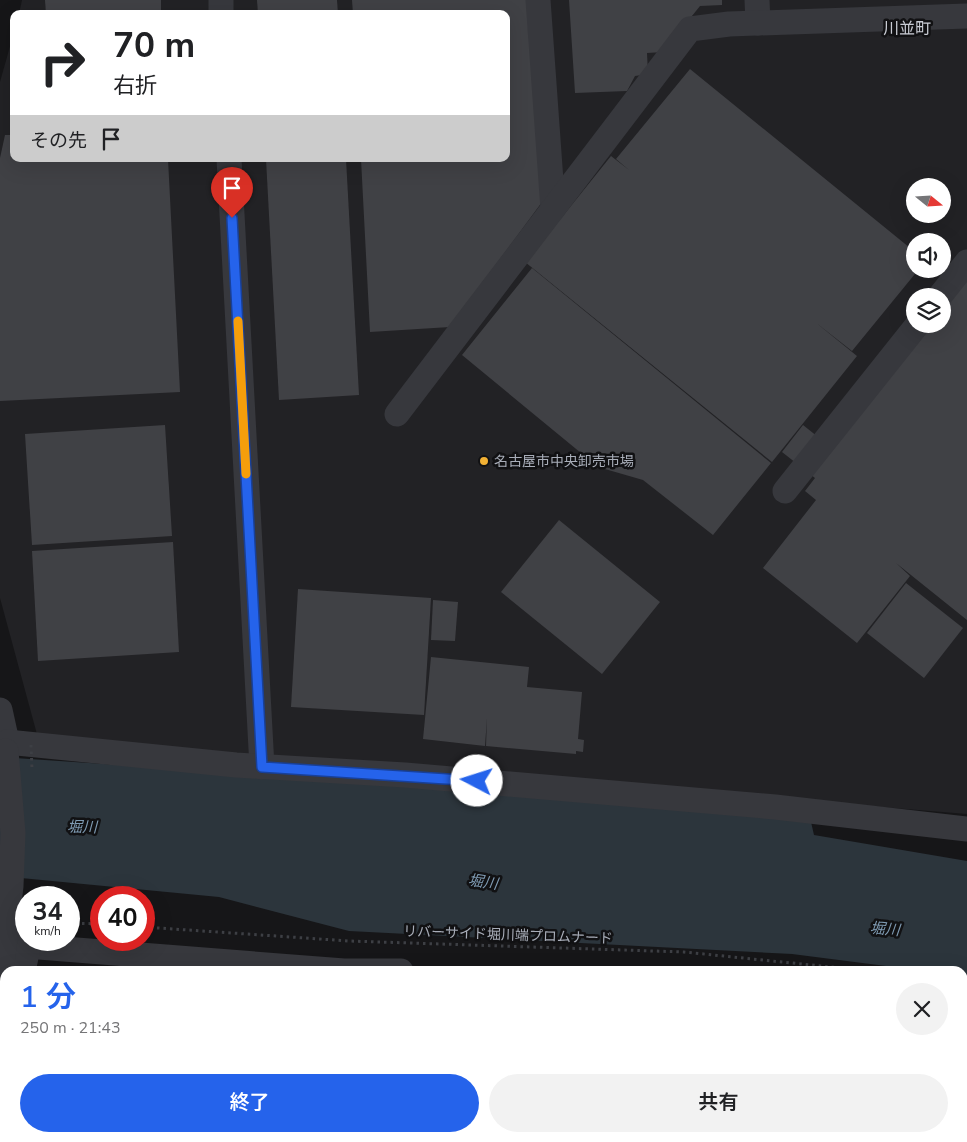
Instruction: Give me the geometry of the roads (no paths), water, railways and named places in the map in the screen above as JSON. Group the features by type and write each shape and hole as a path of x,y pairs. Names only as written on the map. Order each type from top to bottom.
{"street":[{"path":"538,0 553,210"},
{"path":"397,414 690,29 757,11 906,9 967,16"},
{"path":"229,162 262,767"},
{"path":"946,288 967,262"},
{"path":"785,492 911,333"},
{"path":"0,710 7,747 13,833 11,886 13,966"},
{"path":"7,747 262,767 405,775 766,806 967,829"},
{"path":"0,944 12,966"}],"water":[{"name":"堀川","path":"0,757 371,782 811,822 814,835 967,861 967,966 886,966 792,954 349,931 219,897 155,891 155,886 104,886 0,876"}],"place":[{"name":"名古屋市中央卸売市場","path":"484,461"}],"district":[{"name":"川並町","path":"907,29"}]}
